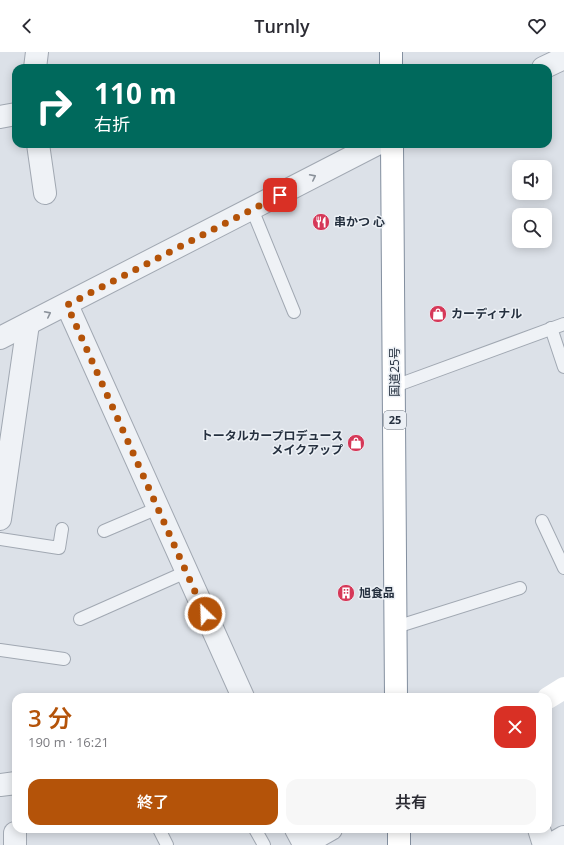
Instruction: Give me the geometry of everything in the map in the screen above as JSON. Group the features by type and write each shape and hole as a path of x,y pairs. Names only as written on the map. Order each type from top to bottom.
{"main road":[{"path":"391,52 391,64"},
{"name":"国道25号","path":"392,148 395,386 396,693"},
{"path":"552,696 564,688"},
{"path":"398,833 399,845"}],"street":[{"path":"36,64 37,52"},
{"path":"551,64 564,58"},
{"path":"0,117 12,115"},
{"path":"39,148 45,192"},
{"path":"0,338 67,305 369,148"},
{"path":"67,305 241,693"},
{"path":"0,519 28,324"},
{"path":"0,785 12,784"},
{"path":"301,839 320,833"},
{"path":"540,833 544,845"},
{"path":"550,845 564,837"}],"lane":[{"path":"252,209 294,312"},
{"path":"395,386 564,324"},
{"path":"551,328 564,367"},
{"path":"104,531 158,508"},
{"path":"542,521 564,568"},
{"path":"0,539 59,548 62,529"},
{"path":"80,619 186,572"},
{"path":"396,627 520,588"},
{"path":"0,650 64,659"},
{"path":"161,833 168,845"},
{"path":"257,833 264,845"}],"place":[{"name":"串かつ 心","path":"321,222"},
{"name":"カーディナル","path":"438,314"},
{"name":"トータルカープロデュース メイクアップ","path":"356,443"},
{"name":"旭食品","path":"346,593"}],"route":[{"path":"205,614 67,305 280,195"}]}
